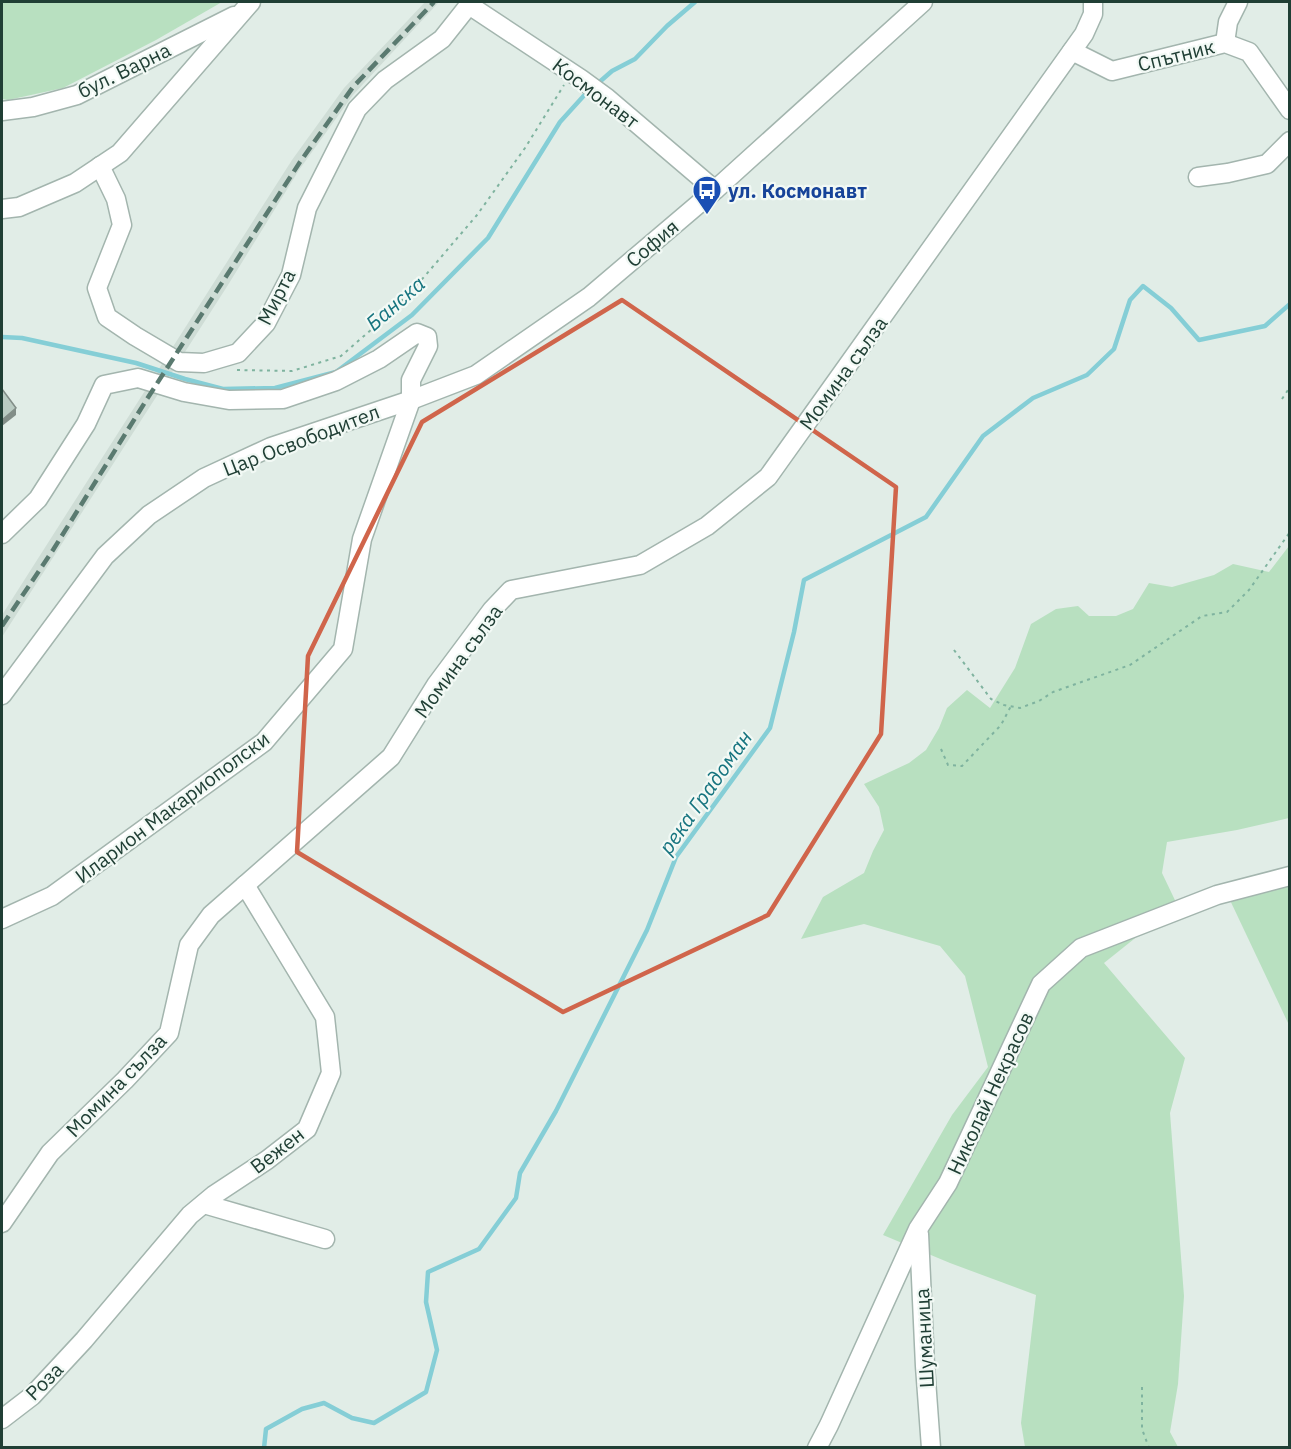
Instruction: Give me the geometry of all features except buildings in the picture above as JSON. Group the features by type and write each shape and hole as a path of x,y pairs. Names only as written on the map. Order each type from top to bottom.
{"street":[{"name":"София","path":"411,400 476,375 589,297 715,190 923,2"},
{"name":"Момина сълза","path":"2,1223 50,1153 125,1080 169,1033 189,945 210,915 391,757 436,685 492,610 511,590 640,565 707,526 768,477 1084,34 1093,14 1093,2"},
{"path":"1225,43 1228,22 1238,2"},
{"name":"Космонавт","path":"469,5 607,98 715,190"},
{"name":"Мирта","path":"100,166 116,199 122,225 97,288 107,317 179,362 204,363 238,352 266,323 291,275 306,208 357,109 385,80 441,39 469,5"},
{"path":"2,209 19,207 75,183 120,153 246,7"},
{"name":"бул. Варна","path":"2,111 33,107 77,95 246,7"},
{"name":"Спътник","path":"1072,51 1112,71 1225,43 1249,52 1290,110"},
{"path":"1198,177 1267,164 1290,141"},
{"name":"Иларион Макариополски","path":"2,534 38,499 86,424 104,385 138,378 184,392 229,400 283,399 336,381 379,359 417,333 427,337 428,346 411,380 411,400 362,539 343,649 264,742 52,896 2,919"},
{"name":"Цар Освободител","path":"2,695 105,556 149,515 204,478 271,447 411,400"},
{"name":"Николай Некрасов","path":"817,1448 918,1229 948,1183 1041,984 1081,948 1217,895 1290,876"},
{"name":"Вежен","path":"84,1340 190,1215 214,1195 267,1160 307,1129 331,1073 325,1017 245,885"},
{"path":"204,1204 325,1239"},
{"name":"Шуманица","path":"918,1229 931,1448"},
{"name":"Роза","path":"2,1419 32,1396 84,1340"}],"path":[{"path":"234,370 244,372 292,371 341,356 388,315 477,215 576,76"},
{"path":"1282,399 1290,387"},
{"path":"954,650 991,699 1020,708 1039,701 1053,692 1130,665 1202,616 1227,612 1249,590 1290,532"},
{"path":"941,749 948,765 962,766 1001,725 1011,706"},
{"path":"1142,1388 1142,1429 1149,1448"}],"highlighted area":[{"path":"622,300 896,487 881,734 768,915 563,1012 297,852 308,656 422,422"}],"shaded area":[{"path":"425,2 439,2 353,95 299,170 228,285 2,637 2,615 292,160 344,88"}],"green space":[{"path":"2,2 222,2 156,40 63,88 8,100 2,99"},
{"path":"1289,546 1289,818 1167,842 1162,873 1183,917 1139,935 1104,963 1185,1058 1170,1113 1184,1296 1178,1384 1170,1432 1178,1447 1025,1447 1021,1423 1036,1295 883,1235 952,1115 988,1067 965,976 940,946 864,924 801,939 823,897 864,873 884,830 879,807 864,784 909,763 926,750 947,708 967,690 990,708 1015,668 1031,624 1056,609 1078,606 1089,616 1116,616 1133,609 1149,583 1172,587 1214,575 1233,564 1269,572"},
{"path":"1289,878 1289,1025 1229,898"}],"waterway":[{"name":"Банска","path":"596,85 612,71 635,59 667,26 695,2"},
{"name":"Банска","path":"2,337 22,338 136,363 223,389 275,388 336,372 412,315 488,238 560,122 589,90"},
{"name":"река Градоман","path":"264,1448 266,1429 302,1409 324,1403 352,1418 374,1423 426,1392 437,1350 426,1302 428,1272 479,1249 516,1198 520,1173 556,1111 647,930 676,857 770,728 794,632 804,580 926,517 983,436 1033,398 1087,375 1114,349 1130,300 1143,286 1171,308 1199,340 1265,326 1290,304"}],"railway":[{"path":"2,626 53,550 300,162 353,87 434,2"}],"place":[{"name":"ул. Космонавт","path":"707,216"}]}
